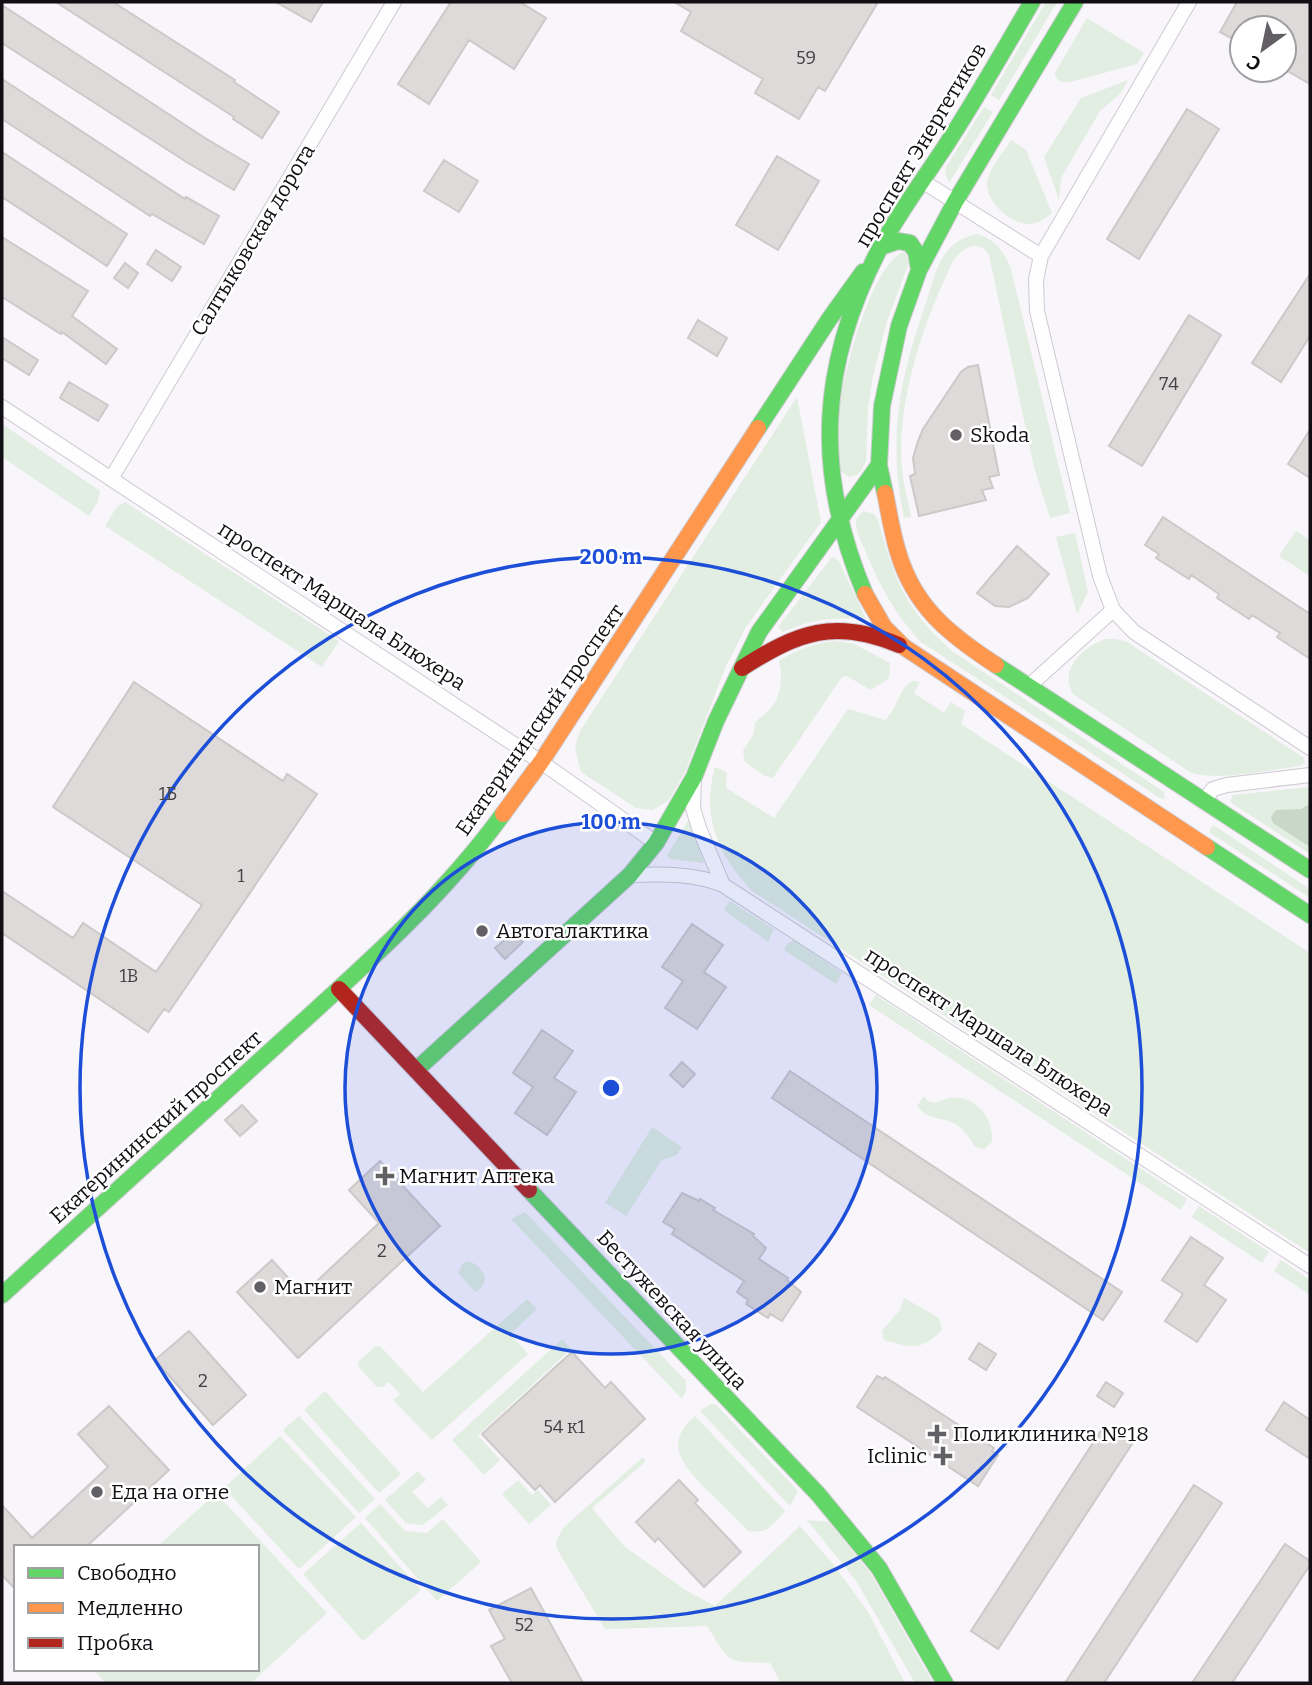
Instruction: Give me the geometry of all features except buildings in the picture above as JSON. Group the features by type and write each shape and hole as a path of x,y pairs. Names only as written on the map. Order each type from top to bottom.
{"street":[{"name":"Салтыковская дорога","path":"111,479 394,2"},
{"name":"проспект Энергетиков","path":"838,520 828,448 828,419 847,328 881,247 960,125 1032,2"},
{"path":"1074,2 955,202 919,270 899,326 882,406 879,465 898,552 920,599 937,621 961,642 1029,686 1194,816 1310,915"},
{"path":"1189,2 1041,256 1036,280 1037,311 1100,576 1112,610 1134,632 1310,748"},
{"path":"922,181 1041,256"},
{"path":"881,247 895,240 905,240 914,246 918,253 919,270"},
{"name":"Екатерининский проспект","path":"2,1295 339,989 450,880 479,847 541,762 830,318 881,247"},
{"name":"проспект Маршала Блюхера","path":"2,407 541,762 656,843"},
{"path":"416,1070 630,875 656,843 694,777 738,670 759,632 879,465"},
{"path":"838,520 871,606 883,626 904,647"},
{"path":"1029,686 1112,610"},
{"path":"738,670 767,651 822,629 870,633 904,647 1194,816 1310,870"},
{"path":"1194,816 1213,789 1310,775"},
{"path":"694,777 693,808 723,885"},
{"name":"проспект Маршала Блюхера","path":"630,875 667,874 709,879 723,885 1310,1266"},
{"name":"Бестужевская улица","path":"339,989 818,1494 879,1568 945,1683"}],"green space":[{"path":"1046,2 1057,2 999,100 991,95"},
{"path":"1087,18 1144,53 1137,64 1061,82 1055,77 1055,73"},
{"path":"1128,80 1121,93 1100,111 1061,178 1059,200 1044,157 1081,98"},
{"path":"984,107 993,112 949,183 945,174 946,167"},
{"path":"1011,140 1026,150 1052,213 1035,223 1021,223 1005,215 989,194 987,186 990,173"},
{"path":"976,234 998,247 1011,269 1070,513 1050,518 1034,467 989,255 975,246 965,249 953,261 924,330 910,379 901,453 911,517 904,518 899,489 897,435 909,358 941,260 954,244"},
{"path":"905,251 909,263 887,321 873,376 868,408 866,461 857,475 849,477 841,472 836,435 838,411 849,360 879,279 892,261"},
{"path":"797,397 821,522 746,627 726,666 686,770 669,800 653,810 636,808 581,772 575,747 580,731"},
{"path":"2,424 100,491 98,501 89,516 2,457"},
{"path":"125,502 339,641 322,667 105,526 116,508"},
{"path":"864,511 874,514 878,520 903,592 923,621 952,651 1164,792 1165,799 921,642 896,610 870,563 856,527 857,518"},
{"path":"1296,531 1310,540 1310,576 1279,556"},
{"path":"1075,533 1088,592 1077,614 1056,537"},
{"path":"832,557 839,561 866,619 823,620 783,632 778,627"},
{"path":"1106,639 1127,642 1304,758 1305,763 1228,776 1190,772 1073,694 1069,685 1071,668 1089,647"},
{"path":"836,641 854,644 890,663 889,678 871,690 847,676 842,677 773,778 765,776 745,762 743,751 753,735 755,723 773,706 779,694 779,661 806,647"},
{"path":"912,681 920,682 914,693 944,713 951,702 965,711 961,724 1310,953 1310,1253 752,891 730,864 712,819 710,802 715,767 727,773 726,788 774,818 848,709 885,720"},
{"path":"1310,787 1310,854 1230,802 1232,795"},
{"path":"1310,804 1310,847 1273,823 1271,817 1276,810 1301,809"},
{"path":"689,819 704,863 671,859 667,856"},
{"path":"1213,825 1310,889 1310,898 1209,832"},
{"path":"730,901 774,929 768,942 724,910"},
{"path":"794,940 842,973 836,984 784,950 788,943"},
{"path":"876,995 1187,1199 1181,1210 869,1005"},
{"path":"924,1096 935,1103 957,1098 976,1105 988,1120 992,1142 984,1149 975,1147 957,1125 921,1111 917,1106"},
{"path":"652,1127 682,1147 677,1155 662,1160 626,1216 605,1203"},
{"path":"1199,1206 1269,1252 1262,1263 1192,1217"},
{"path":"525,1212 686,1381 682,1399 511,1219"},
{"path":"1281,1260 1310,1280 1310,1295 1274,1271"},
{"path":"463,1263 474,1263 484,1275 484,1284 475,1292 458,1273"},
{"path":"904,1298 939,1318 942,1330 921,1345 908,1346 884,1340 882,1331 900,1310"},
{"path":"527,1299 537,1309 510,1334 528,1354 432,1440 393,1400 400,1394 389,1382 383,1387 376,1386 358,1366 359,1361 376,1346 381,1347 423,1392"},
{"path":"562,1339 571,1349 478,1435 500,1460 484,1475 452,1440"},
{"path":"325,1391 401,1474 379,1493 304,1410"},
{"path":"715,1404 798,1491 790,1506 700,1411"},
{"path":"299,1416 375,1499 359,1513 283,1430"},
{"path":"695,1416 785,1511 769,1528 747,1530 684,1463 678,1445 680,1436"},
{"path":"280,1436 356,1517 299,1569 224,1488"},
{"path":"642,1458 645,1462 592,1508 624,1546 687,1591 715,1606 800,1526 833,1564 868,1612 905,1683 781,1683 770,1663 736,1661 730,1658 707,1626 605,1629 557,1549 556,1541 564,1527"},
{"path":"418,1471 426,1480 412,1492 428,1508 441,1497 448,1505 423,1525 406,1523 385,1500"},
{"path":"518,1480 532,1495 538,1490 551,1505 529,1524 502,1494"},
{"path":"216,1493 327,1613 251,1683 106,1683 95,1671 259,1671 259,1545 159,1545"},
{"path":"380,1504 405,1531 427,1533 443,1519 481,1562 437,1601 365,1518"},
{"path":"807,1520 829,1522 871,1574 933,1683 915,1683 857,1582"},
{"path":"361,1523 421,1590 363,1641 303,1574"}],"traffic: fast":[{"path":"865,594 848,549 837,504 831,461 830,418 835,376 845,333 860,290 881,246 961,122 1032,2"},
{"path":"885,493 879,465 882,406 899,326 919,270 955,202 1075,2"},
{"path":"881,247 898,241 910,243 916,252 919,270"},
{"path":"758,428 863,272"},
{"path":"416,1070 630,875 656,843 694,777 716,721 759,632 879,465"},
{"path":"996,665 1310,870"},
{"path":"2,1295 396,935 452,877 503,814"},
{"path":"1207,847 1310,915"},
{"path":"529,1190 818,1494 879,1568 945,1683"}],"traffic: slow":[{"path":"503,814 541,762 758,428"},
{"path":"885,493 898,552 914,589 949,631 996,665"},
{"path":"865,594 884,627 904,647 1207,847"}],"traffic: jam":[{"path":"742,668 781,645 818,633 855,632 899,645"},
{"path":"339,989 529,1190"}],"place":[{"name":"Skoda","path":"956,435"},
{"name":"Автогалактика","path":"482,931"},
{"name":"Магнит Аптека","path":"385,1176"},
{"name":"Магнит","path":"260,1287"},
{"name":"Поликлиника №18","path":"937,1434"},
{"name":"Iclinic","path":"943,1456"},
{"name":"Еда на огне","path":"97,1492"}]}
